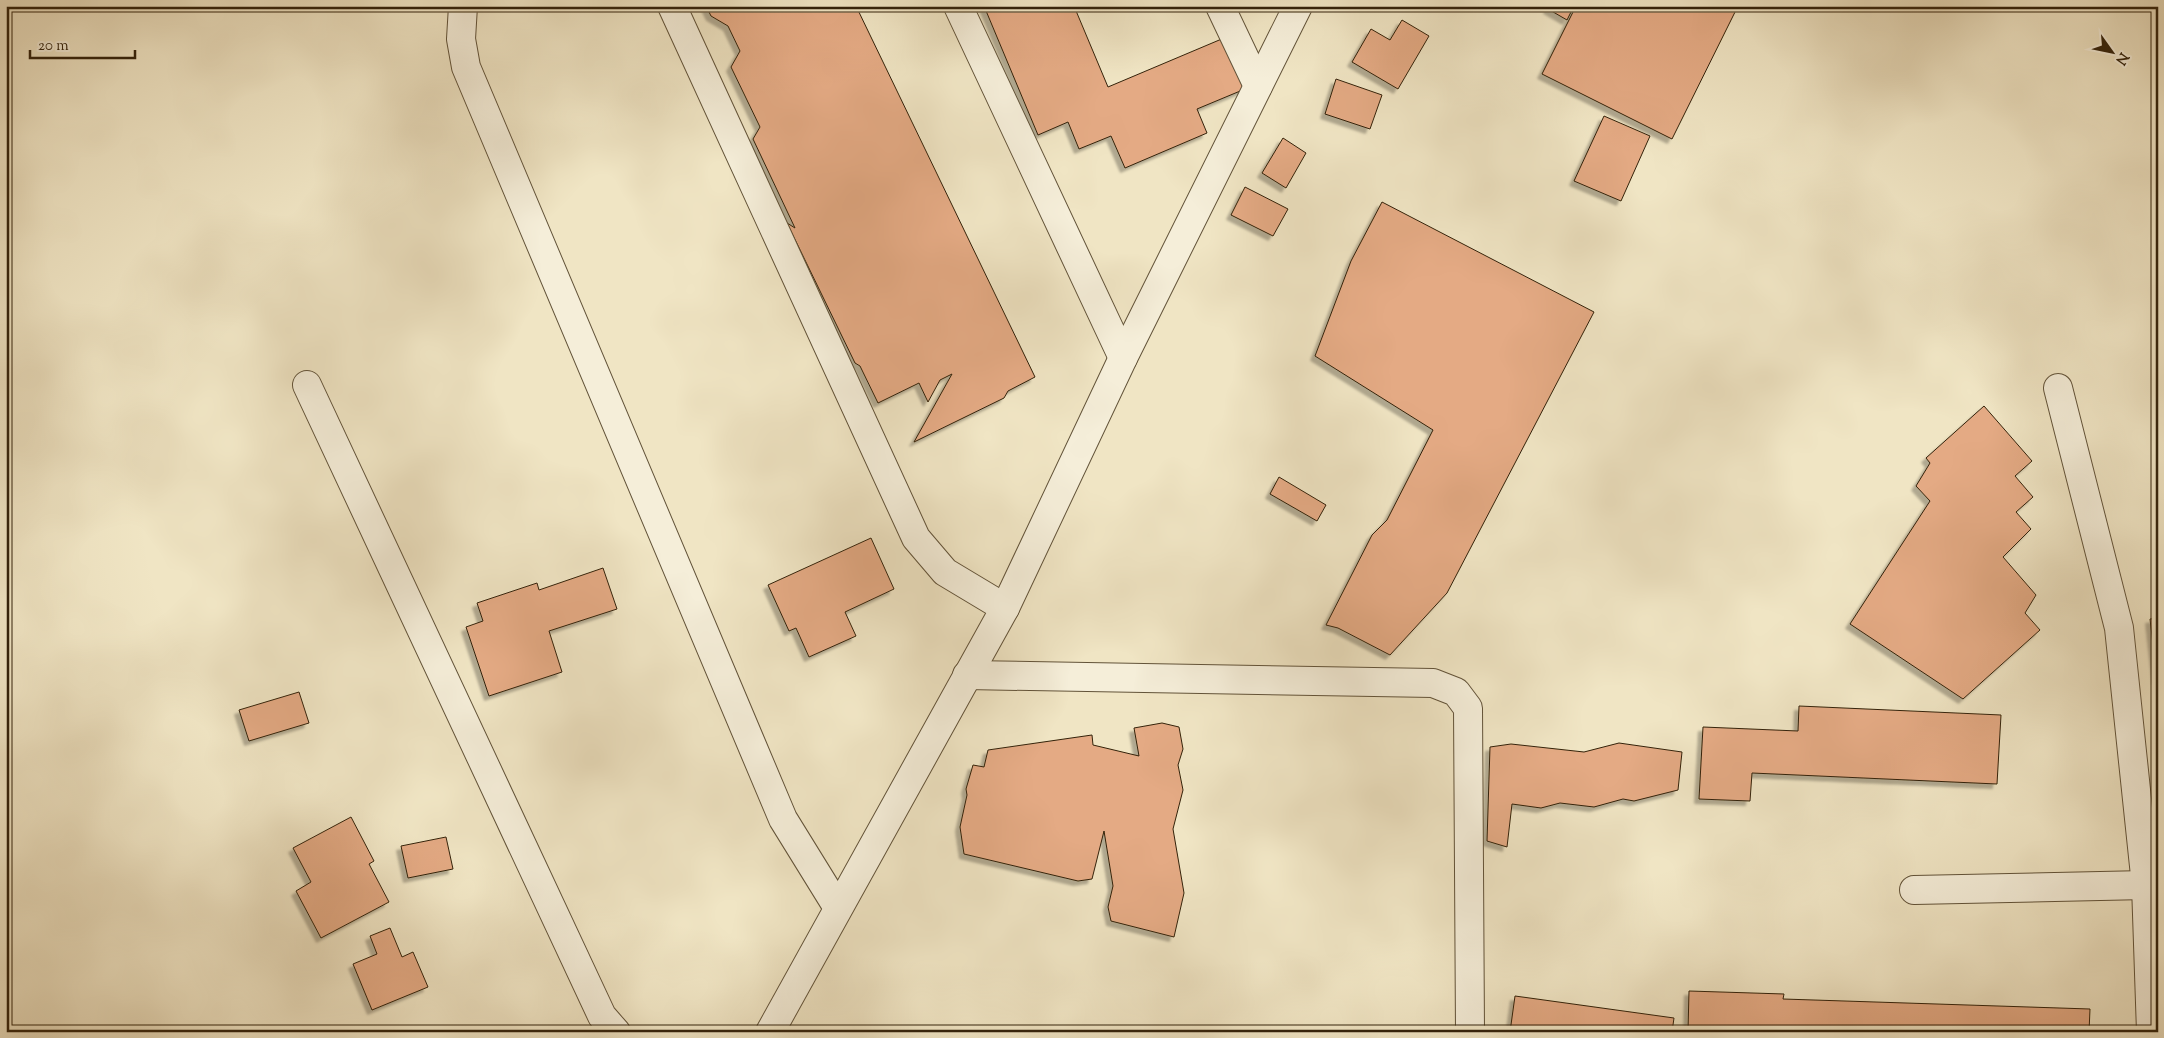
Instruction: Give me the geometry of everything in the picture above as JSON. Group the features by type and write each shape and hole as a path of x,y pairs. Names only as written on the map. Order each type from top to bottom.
{"street":[{"path":"462,6 461,39 466,68 783,819 838,908"},
{"path":"672,6 916,538 945,572 1005,608"},
{"path":"958,6 1123,358"},
{"path":"1220,6 1258,86"},
{"path":"770,1032 1005,608 1123,358 1298,6"},
{"path":"307,385 602,1016 616,1032"},
{"path":"2058,388 2119,628 2146,885 2151,1032"},
{"path":"967,675 1433,683 1456,692 1468,708 1470,1032"},
{"path":"1914,890 2146,885"}],"building":[{"path":"706,6 856,6 1035,377 1008,391 1004,398 914,442 952,374 940,380 928,402 919,383 878,403 860,366 855,363 787,223 795,228 753,139 760,127 731,67 740,51 728,26 711,16"},
{"path":"984,6 1074,6 1108,87 1224,38 1245,89 1197,109 1207,133 1125,168 1111,136 1079,149 1068,122 1038,135"},
{"path":"1549,6 1574,6 1567,20 1548,9"},
{"path":"1576,6 1738,6 1672,139 1542,74"},
{"path":"1402,20 1429,36 1398,89 1352,62 1371,29 1390,40"},
{"path":"1336,79 1382,95 1370,129 1325,114"},
{"path":"1604,116 1650,136 1621,201 1574,181"},
{"path":"1283,138 1306,153 1286,188 1262,173"},
{"path":"1245,187 1288,209 1273,236 1231,215"},
{"path":"1382,202 1594,312 1447,593 1390,655 1338,628 1326,625 1372,535 1387,520 1433,430 1315,356 1351,261"},
{"path":"1984,406 2032,461 2015,476 2033,497 2016,512 2031,529 2003,557 2036,595 2025,613 2040,630 1963,699 1850,624 1930,501 1916,486 1930,463 1926,458"},
{"path":"1279,477 1326,505 1317,521 1270,494"},
{"path":"871,538 894,589 845,612 856,636 809,657 796,628 789,631 768,585"},
{"path":"603,568 617,609 549,631 562,672 489,696 466,627 483,621 477,603 537,583 539,590"},
{"path":"2158,618 2158,680 2157,680 2150,619"},
{"path":"299,692 309,723 249,741 239,710"},
{"path":"1799,706 2001,715 1997,784 1752,773 1750,801 1699,799 1703,727 1798,731"},
{"path":"1162,723 1179,727 1183,749 1178,765 1183,790 1173,829 1184,893 1174,937 1111,921 1108,907 1113,886 1104,831 1092,879 1078,881 964,854 960,827 967,795 966,789 973,765 984,767 988,750 1092,735 1093,745 1139,756 1134,728"},
{"path":"1619,743 1682,752 1678,790 1634,801 1623,799 1594,807 1560,803 1541,808 1512,804 1507,847 1487,841 1490,747 1511,744 1584,752"},
{"path":"351,817 374,861 369,864 389,902 321,938 296,891 311,882 293,848"},
{"path":"446,837 453,869 408,878 401,846"},
{"path":"390,928 402,957 413,952 428,987 372,1010 353,964 377,954 370,936"},
{"path":"1689,991 1784,994 1783,999 2090,1009 2089,1032 1688,1032"},
{"path":"1515,996 1674,1018 1672,1032 1510,1032"}]}
